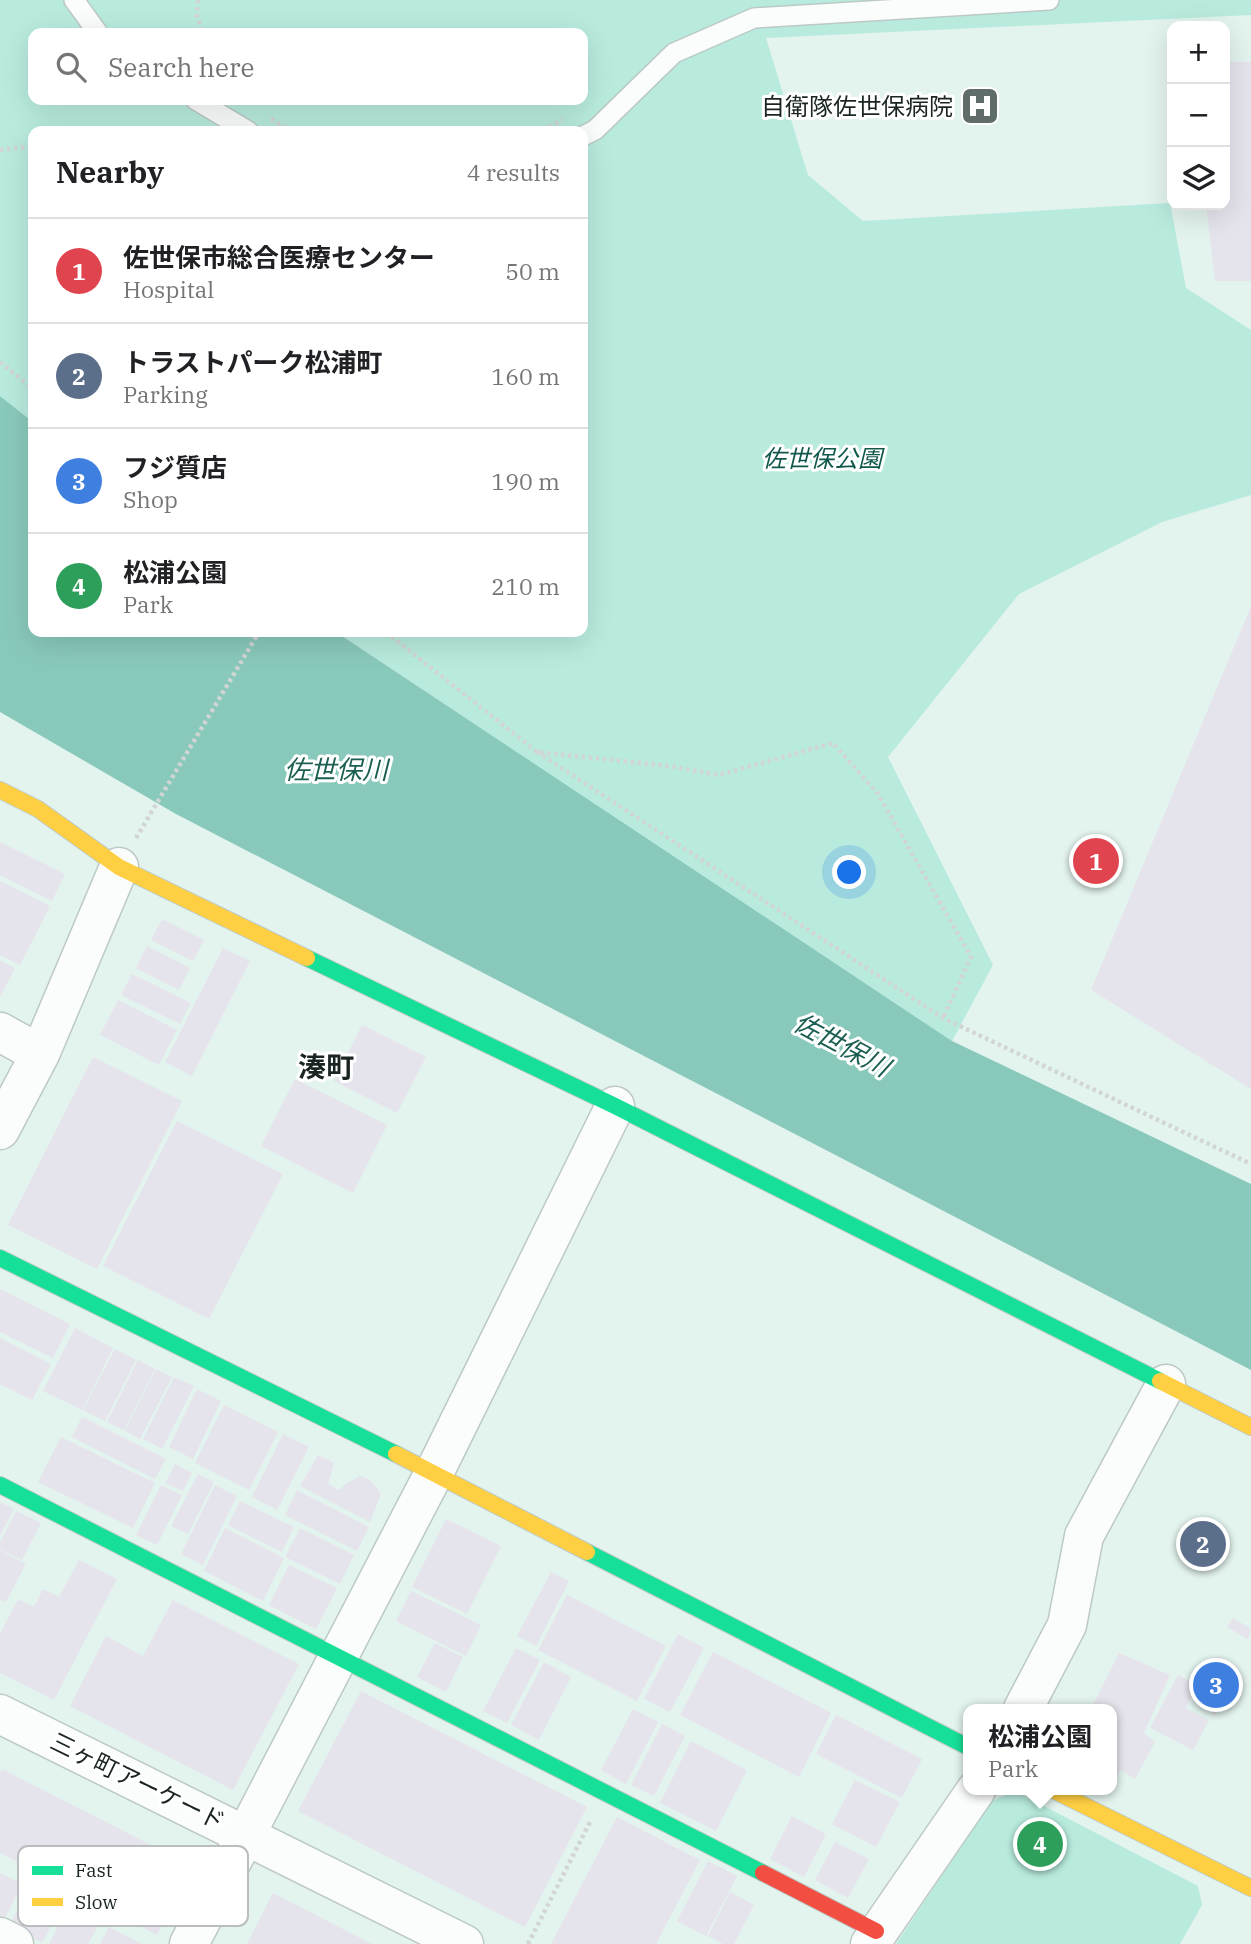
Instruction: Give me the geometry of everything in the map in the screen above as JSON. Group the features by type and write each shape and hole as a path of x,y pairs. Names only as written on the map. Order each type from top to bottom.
{"street":[{"path":"0,790 38,809 119,867 615,1106 1251,1427"},
{"path":"0,1130 40,1054 119,867"},
{"path":"0,1032 40,1054"},
{"path":"241,1846 434,1473 615,1106"},
{"path":"0,1258 434,1473 963,1744"},
{"path":"1026,1704 1067,1625 1084,1536 1166,1384"},
{"path":"0,1485 604,1793 873,1938 973,1795"},
{"name":"三ヶ町アーケード","path":"0,1714 464,1944"},
{"path":"1063,1795 1251,1888"},
{"path":"189,1944 199,1926"},
{"path":"0,1937 13,1944"}],"lane":[{"path":"74,0 94,28"},
{"path":"589,133 674,53 754,18 1049,0"},
{"path":"204,105 240,126"}],"path":[{"path":"198,0 197,16 201,28"},
{"path":"0,150 28,147"},
{"path":"0,362 28,385"},
{"path":"152,812 256,637"},
{"path":"392,637 537,752 943,1018 1251,1164"},
{"path":"537,752 668,766 719,775 833,743 878,794 971,957 943,1018"},
{"path":"528,1944 604,1793"}],"green space":[{"name":"佐世保公園","path":"0,0 1251,0 1251,15 766,38 808,175 863,221 1167,203 1167,210 1171,210 1186,288 1251,330 1251,495 1162,522 1019,594 888,757 993,965 952,1041 344,637 588,637 588,126 28,126 28,418 0,396"},
{"path":"1006,1795 1023,1795 1198,1886 1202,1905 1180,1944 896,1944 992,1801"}],"water":[{"name":"佐世保川","path":"0,396 28,418 28,637 344,637 952,1041 1251,1184 1251,1370 176,814 0,712"}],"building":[{"path":"1230,62 1251,62 1251,281 1215,281 1207,210 1230,210"},
{"path":"1251,606 1251,1089 1091,990"},
{"path":"0,842 65,874 52,901 0,875"},
{"path":"0,881 50,906 20,965 0,955"},
{"path":"162,919 204,940 193,961 151,940"},
{"path":"147,946 190,968 179,990 136,968"},
{"path":"223,948 250,961 192,1076 165,1062"},
{"path":"0,960 15,968 0,997"},
{"path":"132,974 191,1003 180,1024 121,995"},
{"path":"118,1000 177,1030 159,1065 100,1035"},
{"path":"362,1025 426,1057 397,1113 334,1081"},
{"path":"93,1057 182,1101 97,1269 8,1225"},
{"path":"295,1079 387,1125 353,1193 261,1146"},
{"path":"177,1121 283,1174 209,1319 103,1266"},
{"path":"0,1289 70,1324 53,1358 0,1332"},
{"path":"75,1328 113,1348 82,1410 43,1391"},
{"path":"0,1338 51,1364 32,1400 0,1384"},
{"path":"115,1349 136,1360 105,1421 83,1410"},
{"path":"138,1360 155,1369 124,1430 107,1422"},
{"path":"156,1369 172,1377 140,1439 125,1431"},
{"path":"174,1377 194,1386 162,1449 143,1439"},
{"path":"197,1389 221,1401 193,1459 169,1447"},
{"path":"224,1405 278,1432 249,1490 195,1463"},
{"path":"82,1417 166,1459 155,1479 72,1437"},
{"path":"283,1434 309,1447 277,1510 252,1497"},
{"path":"61,1437 155,1483 133,1528 38,1482"},
{"path":"318,1455 334,1463 328,1484 339,1490 360,1476 374,1484 381,1494 370,1522 300,1486"},
{"path":"175,1464 192,1473 183,1491 165,1483"},
{"path":"198,1474 214,1482 188,1534 171,1526"},
{"path":"161,1485 182,1495 157,1545 136,1535"},
{"path":"215,1485 237,1496 203,1565 181,1554"},
{"path":"297,1490 369,1527 357,1551 285,1515"},
{"path":"240,1501 294,1527 282,1552 228,1525"},
{"path":"0,1502 14,1509 0,1536"},
{"path":"16,1511 41,1523 22,1560 0,1549 0,1542"},
{"path":"446,1519 501,1546 467,1614 412,1587"},
{"path":"225,1528 284,1558 263,1601 204,1571"},
{"path":"300,1528 354,1555 340,1584 285,1557"},
{"path":"0,1550 26,1564 6,1602 0,1599"},
{"path":"79,1560 117,1579 54,1700 0,1673 0,1634 18,1599 34,1607 43,1589 59,1597"},
{"path":"289,1565 337,1588 316,1629 269,1605"},
{"path":"551,1572 569,1581 536,1646 517,1636"},
{"path":"411,1591 481,1625 466,1656 396,1621"},
{"path":"567,1595 666,1646 637,1701 538,1650"},
{"path":"173,1600 299,1664 233,1790 70,1706 106,1636 143,1656"},
{"path":"1233,1618 1251,1629 1248,1639 1227,1627"},
{"path":"678,1634 704,1648 670,1712 644,1699"},
{"path":"435,1643 463,1657 446,1692 417,1677"},
{"path":"516,1648 540,1660 507,1723 483,1711"},
{"path":"713,1652 831,1713 799,1777 680,1715"},
{"path":"1119,1653 1170,1675 1144,1733 1155,1742 1135,1779 1121,1770 1117,1777 1117,1704 1094,1704"},
{"path":"1218,1656 1238,1667 1215,1715 1193,1702"},
{"path":"544,1662 571,1677 539,1740 511,1725"},
{"path":"1178,1675 1197,1685 1186,1708 1209,1720 1193,1750 1150,1728"},
{"path":"361,1691 587,1807 525,1927 298,1811"},
{"path":"633,1709 658,1722 626,1784 601,1770"},
{"path":"836,1715 922,1759 902,1798 816,1754"},
{"path":"662,1724 685,1736 654,1796 631,1785"},
{"path":"691,1741 747,1770 716,1831 660,1803"},
{"path":"2,1769 153,1846 18,1846 18,1862 0,1853"},
{"path":"855,1780 900,1802 876,1847 832,1824"},
{"path":"792,1816 826,1834 804,1877 770,1859"},
{"path":"617,1817 700,1860 656,1944 551,1944"},
{"path":"835,1842 869,1859 848,1898 815,1880"},
{"path":"708,1861 737,1876 706,1936 677,1921"},
{"path":"0,1873 18,1882 18,1892 2,1924"},
{"path":"730,1892 754,1905 734,1944 723,1944 708,1936"},
{"path":"273,1893 372,1944 247,1944"},
{"path":"18,1908 18,1926 51,1926 42,1943 9,1926"},
{"path":"58,1926 98,1926 88,1944 49,1944"},
{"path":"140,1926 162,1926 157,1935"},
{"path":"109,1927 142,1944 100,1944"}],"traffic: fast":[{"path":"307,958 615,1106 1160,1381"},
{"path":"0,1258 396,1454"},
{"path":"0,1485 763,1873"},
{"path":"587,1552 963,1744"}],"traffic: slow":[{"path":"0,790 38,809 119,867 307,958"},
{"path":"1160,1381 1251,1427"},
{"path":"396,1454 587,1552"},
{"path":"1063,1795 1251,1888"}],"traffic: jam":[{"path":"763,1873 876,1931"}],"place":[{"name":"自衛隊佐世保病院","path":"980,106"},
{"name":"佐世保市総合医療センター","path":"1096,861"},
{"name":"トラストパーク松浦町","path":"1203,1544"},
{"name":"フジ質店","path":"1216,1685"},
{"name":"松浦公園","path":"1040,1844"}],"district":[{"name":"湊町","path":"326,1066"}]}
